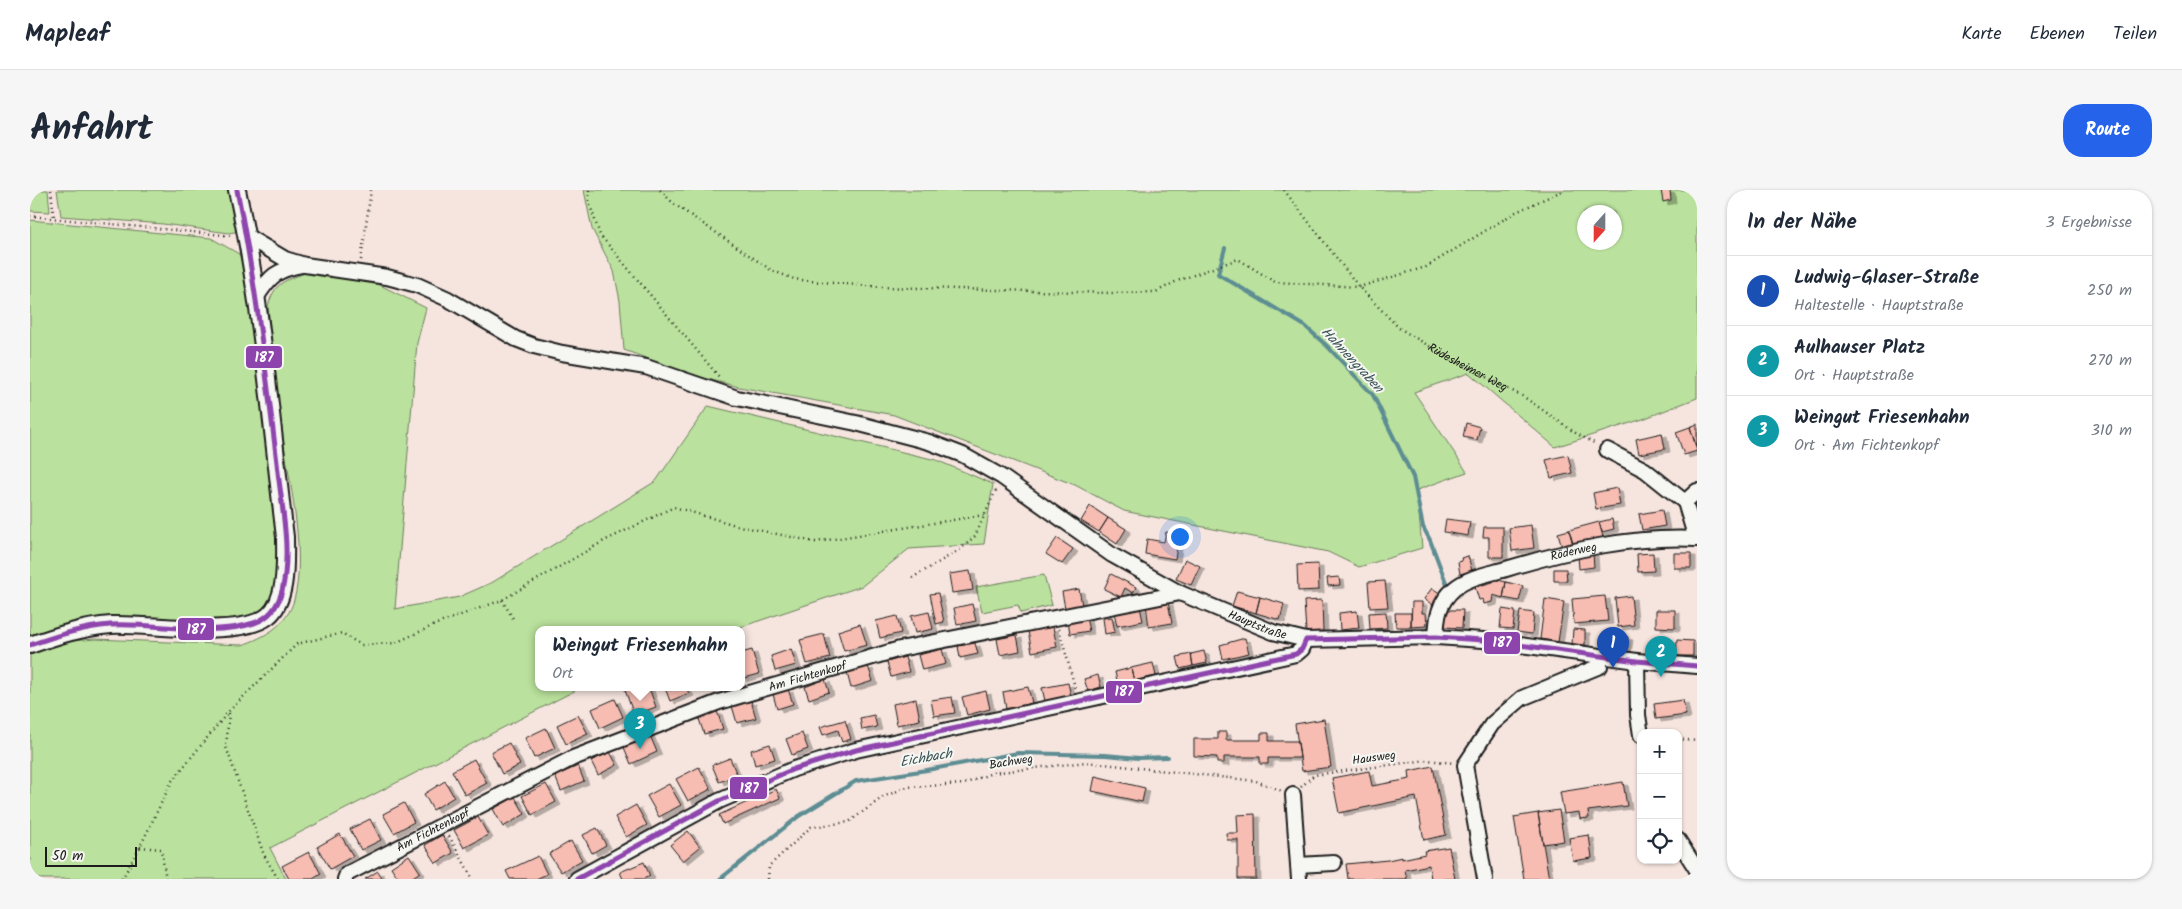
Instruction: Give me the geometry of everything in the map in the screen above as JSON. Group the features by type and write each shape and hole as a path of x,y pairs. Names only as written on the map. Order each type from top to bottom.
{"main road":[{"path":"30,645 80,630 111,625 230,628 252,624 268,616 275,608 284,581 286,566 285,537 248,237 237,190"}],"street":[{"path":"248,237 285,259 305,265"},
{"path":"256,298 268,279 283,269 305,265"},
{"name":"Hauptstraße","path":"305,265 360,272 417,285 456,304 516,339 534,346 562,353 646,367 736,398 894,433 928,442 963,455 1002,477 1112,555 1180,594 1273,632 1306,640 1436,637 1482,640 1637,661 1697,666"},
{"path":"1607,450 1645,470 1685,502 1697,491"},
{"name":"Röderweg","path":"1436,637 1436,618 1443,601 1455,589 1472,579 1552,555 1595,546 1644,539 1696,539 1685,502"},
{"name":"Am Fichtenkopf","path":"343,877 573,758 719,702 900,649 1180,594"},
{"path":"577,879 719,801 794,769 856,750 1296,654 1302,649 1306,640"},
{"path":"1485,879 1466,765 1492,724 1522,698 1600,666 1600,656"},
{"path":"1637,661 1640,729"},
{"path":"1293,795 1298,872 1334,863"},
{"path":"1682,846 1697,870"}],"path":[{"path":"51,190 54,217"},
{"path":"360,272 370,190"},
{"path":"588,190 589,202 600,235 736,398"},
{"path":"660,190 674,204 745,253 771,270 794,279 881,287 1112,293 1156,292 1177,281 1238,259 1275,282 1359,287 1426,267 1516,212 1564,190"},
{"name":"Rüdesheimer Weg","path":"1284,190 1359,287 1399,328 1444,355 1524,397 1578,434 1607,450"},
{"path":"30,216 248,237"},
{"path":"912,578 961,550 975,536 1002,477"},
{"path":"122,879 172,781 229,712 297,644 342,633 362,645 395,643 502,600 604,541 674,507 739,526 815,542 984,515"},
{"path":"502,600 514,620"},
{"path":"1056,618 1079,702"},
{"path":"229,712 226,747 264,855 278,879"},
{"path":"1682,739 1697,741"},
{"name":"Hausweg","path":"1293,795 1314,775 1427,760 1466,765"},
{"name":"Bachweg","path":"768,879 769,866 811,827 849,822 883,797 907,787 964,784 992,773 1086,762 1256,782 1293,795"},
{"path":"444,825 473,879"},
{"path":"140,847 161,849 166,879"}],"green space":[{"path":"30,190 48,190 50,212 30,211"},
{"path":"57,190 233,190 239,231 229,233 163,224 61,216"},
{"path":"584,190 1697,190 1697,398 1643,419 1555,447 1469,373 1414,392 1467,472 1417,490 1422,548 1359,567 1328,552 1124,511 1075,485 894,415 739,387 692,375 624,350 620,301 614,271 592,229"},
{"path":"30,220 211,238 239,254 247,265 280,534 274,598 260,613 246,620 95,620 70,623 30,636"},
{"path":"305,273 368,279 426,308 417,343 395,609 459,597 493,582 656,481 708,406 936,460 993,484 984,544 909,549 862,586 744,626 535,626 535,691 574,691 270,848 286,879 30,879 30,654 60,642 95,639 242,645 274,629 291,609 297,583 298,544 273,358 268,306 277,287 291,278"},
{"path":"1044,575 1052,605 1021,613 1018,605 982,612 976,587"}],"building":[{"path":"1661,190 1670,190 1671,200 1663,202"},
{"path":"1466,423 1480,427 1477,440 1463,437"},
{"path":"1697,424 1697,448 1690,427"},
{"path":"1690,427 1697,451 1684,455 1676,432"},
{"path":"1662,433 1665,449 1639,454 1636,439"},
{"path":"1568,455 1572,473 1551,478 1546,460"},
{"path":"1617,488 1620,505 1596,509 1593,493"},
{"path":"1090,506 1108,518 1099,532 1081,521"},
{"path":"1662,510 1665,526 1642,530 1639,514"},
{"path":"1108,518 1126,529 1117,544 1099,532"},
{"path":"1446,519 1470,522 1468,536 1444,532"},
{"path":"1612,519 1614,529 1602,532 1599,522"},
{"path":"1599,522 1603,537 1573,544 1569,530"},
{"path":"1531,525 1534,548 1512,551 1509,528"},
{"path":"1484,527 1503,527 1503,557 1489,557 1489,537 1483,537"},
{"path":"1569,530 1573,544 1562,547 1558,533"},
{"path":"1166,532 1179,534 1175,559 1145,554 1147,539 1164,542"},
{"path":"1057,538 1073,549 1062,564 1046,554"},
{"path":"1593,553 1594,567 1579,569 1578,555"},
{"path":"1653,553 1654,571 1638,572 1637,554"},
{"path":"1674,553 1691,553 1691,568 1674,568"},
{"path":"1468,556 1472,571 1460,574 1458,562 1462,561 1461,558"},
{"path":"1185,559 1200,566 1191,585 1176,579"},
{"path":"1318,564 1319,590 1298,591 1297,565"},
{"path":"1554,569 1566,569 1567,581 1554,581"},
{"path":"970,571 973,590 952,593 949,574"},
{"path":"1111,574 1136,587 1133,593 1125,588 1121,597 1104,589"},
{"path":"1339,577 1340,585 1328,586 1327,578"},
{"path":"1494,579 1506,582 1503,598 1493,595 1492,602 1484,604 1483,599 1479,600 1475,587 1493,582"},
{"path":"1385,581 1388,607 1370,608 1368,582"},
{"path":"1506,582 1523,586 1519,601 1503,598"},
{"path":"1432,588 1441,594 1433,605 1424,599"},
{"path":"1079,589 1082,605 1065,608 1062,592"},
{"path":"1237,591 1260,597 1256,613 1232,606"},
{"path":"938,593 944,622 936,624 930,594"},
{"path":"1605,596 1608,621 1574,624 1572,599"},
{"path":"1631,596 1634,625 1618,627 1615,598"},
{"path":"1260,597 1284,604 1280,620 1256,613"},
{"path":"1545,599 1564,602 1558,642 1540,639"},
{"path":"1322,600 1323,631 1306,632 1304,601"},
{"path":"1168,602 1172,623 1149,627 1146,605"},
{"path":"1412,602 1422,602 1422,613 1426,613 1427,626 1411,627"},
{"path":"972,604 976,621 957,625 954,608"},
{"path":"1140,607 1143,621 1117,626 1114,612"},
{"path":"1502,609 1515,611 1513,629 1500,628"},
{"path":"1444,610 1463,610 1462,628 1444,627"},
{"path":"1656,610 1675,610 1675,628 1656,627"},
{"path":"1357,611 1359,628 1340,630 1339,613"},
{"path":"1520,611 1534,613 1532,634 1517,632"},
{"path":"929,612 933,629 915,633 911,616"},
{"path":"1386,612 1387,628 1370,629 1369,613"},
{"path":"1395,613 1411,613 1411,627 1396,627"},
{"path":"897,616 901,633 880,638 876,621"},
{"path":"1086,617 1089,631 1070,634 1068,620"},
{"path":"1112,617 1115,632 1105,634 1103,618"},
{"path":"860,624 867,645 844,651 838,631"},
{"path":"1053,627 1057,647 1032,652 1028,631"},
{"path":"1573,629 1585,630 1585,645 1572,644"},
{"path":"824,634 830,658 807,664 800,640"},
{"path":"1017,635 1020,651 1000,655 997,639"},
{"path":"1611,635 1628,637 1626,651 1610,649"},
{"path":"1245,638 1249,653 1223,659 1220,645"},
{"path":"1677,640 1693,641 1693,656 1676,656"},
{"path":"1657,642 1674,643 1673,657 1656,656"},
{"path":"975,643 978,654 960,658 958,646"},
{"path":"791,649 796,665 775,671 771,656"},
{"path":"942,649 946,664 922,670 918,655"},
{"path":"752,650 759,674 745,678 745,652"},
{"path":"1204,651 1207,663 1193,666 1191,654"},
{"path":"1191,654 1193,666 1180,669 1177,657"},
{"path":"905,657 909,672 891,677 887,662"},
{"path":"1153,663 1156,676 1134,681 1131,668"},
{"path":"868,666 873,681 851,688 847,673"},
{"path":"1131,668 1134,681 1118,685 1115,672"},
{"path":"1098,675 1101,687 1088,691 1084,679"},
{"path":"825,679 829,692 809,699 805,687"},
{"path":"1068,683 1071,696 1045,701 1042,688"},
{"path":"1028,687 1032,703 1006,709 1003,692"},
{"path":"788,689 793,704 777,709 773,694"},
{"path":"625,691 650,691 656,707 634,715"},
{"path":"666,691 688,691 689,693 670,701"},
{"path":"986,691 990,709 967,715 962,697"},
{"path":"952,697 955,713 934,716 931,700"},
{"path":"615,699 623,717 600,728 592,709"},
{"path":"916,699 920,720 897,725 893,704"},
{"path":"1683,700 1686,715 1656,719 1654,704"},
{"path":"751,701 756,718 737,723 732,706"},
{"path":"717,711 723,729 704,734 698,716"},
{"path":"578,715 588,734 566,744 557,725"},
{"path":"874,715 877,727 862,730 860,718"},
{"path":"1324,719 1331,767 1302,771 1295,724"},
{"path":"845,720 851,739 842,742 838,730 823,735 820,727"},
{"path":"546,728 555,748 534,758 525,738"},
{"path":"1218,732 1226,732 1226,740 1261,740 1261,733 1269,733 1269,741 1298,741 1300,758 1268,758 1268,764 1260,764 1260,757 1224,757 1224,763 1217,763 1217,757 1194,756 1194,739 1218,739"},
{"path":"649,733 657,752 631,764 623,745"},
{"path":"802,733 808,749 792,755 786,739"},
{"path":"509,743 520,765 502,774 491,752"},
{"path":"770,744 775,759 755,765 751,750"},
{"path":"610,752 617,765 598,775 591,761"},
{"path":"730,758 737,775 719,782 712,765"},
{"path":"474,759 487,783 465,795 452,771"},
{"path":"578,766 584,781 561,791 555,776"},
{"path":"1433,766 1446,835 1424,840 1416,797 1339,813 1332,778 1369,771 1372,786 1410,779 1409,771"},
{"path":"699,767 711,789 688,801 676,779"},
{"path":"1095,776 1145,788 1142,802 1092,791"},
{"path":"445,781 454,797 433,810 424,794"},
{"path":"1623,782 1627,806 1588,811 1589,818 1580,819 1579,812 1564,814 1560,792"},
{"path":"546,784 556,802 532,815 522,796"},
{"path":"669,784 681,805 659,817 647,796"},
{"path":"776,789 780,798 723,824 719,815"},
{"path":"515,797 525,814 503,827 493,809"},
{"path":"404,803 414,822 394,833 383,814"},
{"path":"636,805 647,825 626,837 615,817"},
{"path":"1559,810 1564,841 1543,844 1538,813"},
{"path":"1538,813 1549,879 1524,879 1514,817"},
{"path":"1255,814 1256,879 1238,879 1238,840 1227,840 1226,833 1238,833 1237,815"},
{"path":"478,817 488,835 464,848 454,830"},
{"path":"370,819 381,840 361,850 350,829"},
{"path":"597,828 606,845 592,853 583,835"},
{"path":"688,831 700,847 683,861 670,845"},
{"path":"340,834 353,856 330,869 317,847"},
{"path":"442,835 453,853 436,863 425,845"},
{"path":"1589,835 1592,858 1573,861 1569,838"},
{"path":"571,841 582,860 561,872 549,854"},
{"path":"1449,847 1455,879 1431,879 1429,865 1405,870 1407,879 1348,879 1346,864 1402,857 1402,859 1425,854 1424,851"},
{"path":"309,852 321,874 313,879 289,879 282,866"},
{"path":"409,855 420,872 410,879 399,879 391,867"},
{"path":"538,856 547,874 536,879 510,879 506,871"},
{"path":"644,862 650,876 643,879 623,879 620,872"},
{"path":"378,871 383,879 365,879"}],"waterway":[{"name":"Hahnengraben","path":"1225,248 1218,274 1305,326 1328,347 1373,395 1413,477 1423,527 1447,585"},
{"name":"Eichbach","path":"720,879 799,816 856,781 1018,753 1105,755 1139,758 1168,757"}],"transit line":[{"name":"187","path":"30,645 60,635 110,625 201,629 237,627 254,623 264,618 278,602 285,575 285,527 260,326 237,190"},
{"name":"187","path":"1306,640 1436,637 1483,640 1637,661 1697,666"},
{"name":"187","path":"577,879 719,801 794,769 856,750 1296,654 1302,649 1306,640"}],"place":[{"name":"Ludwig-Glaser-Straße","path":"1613,668"},
{"name":"Aulhauser Platz","path":"1661,677"},
{"name":"Weingut Friesenhahn","path":"640,749"}]}
